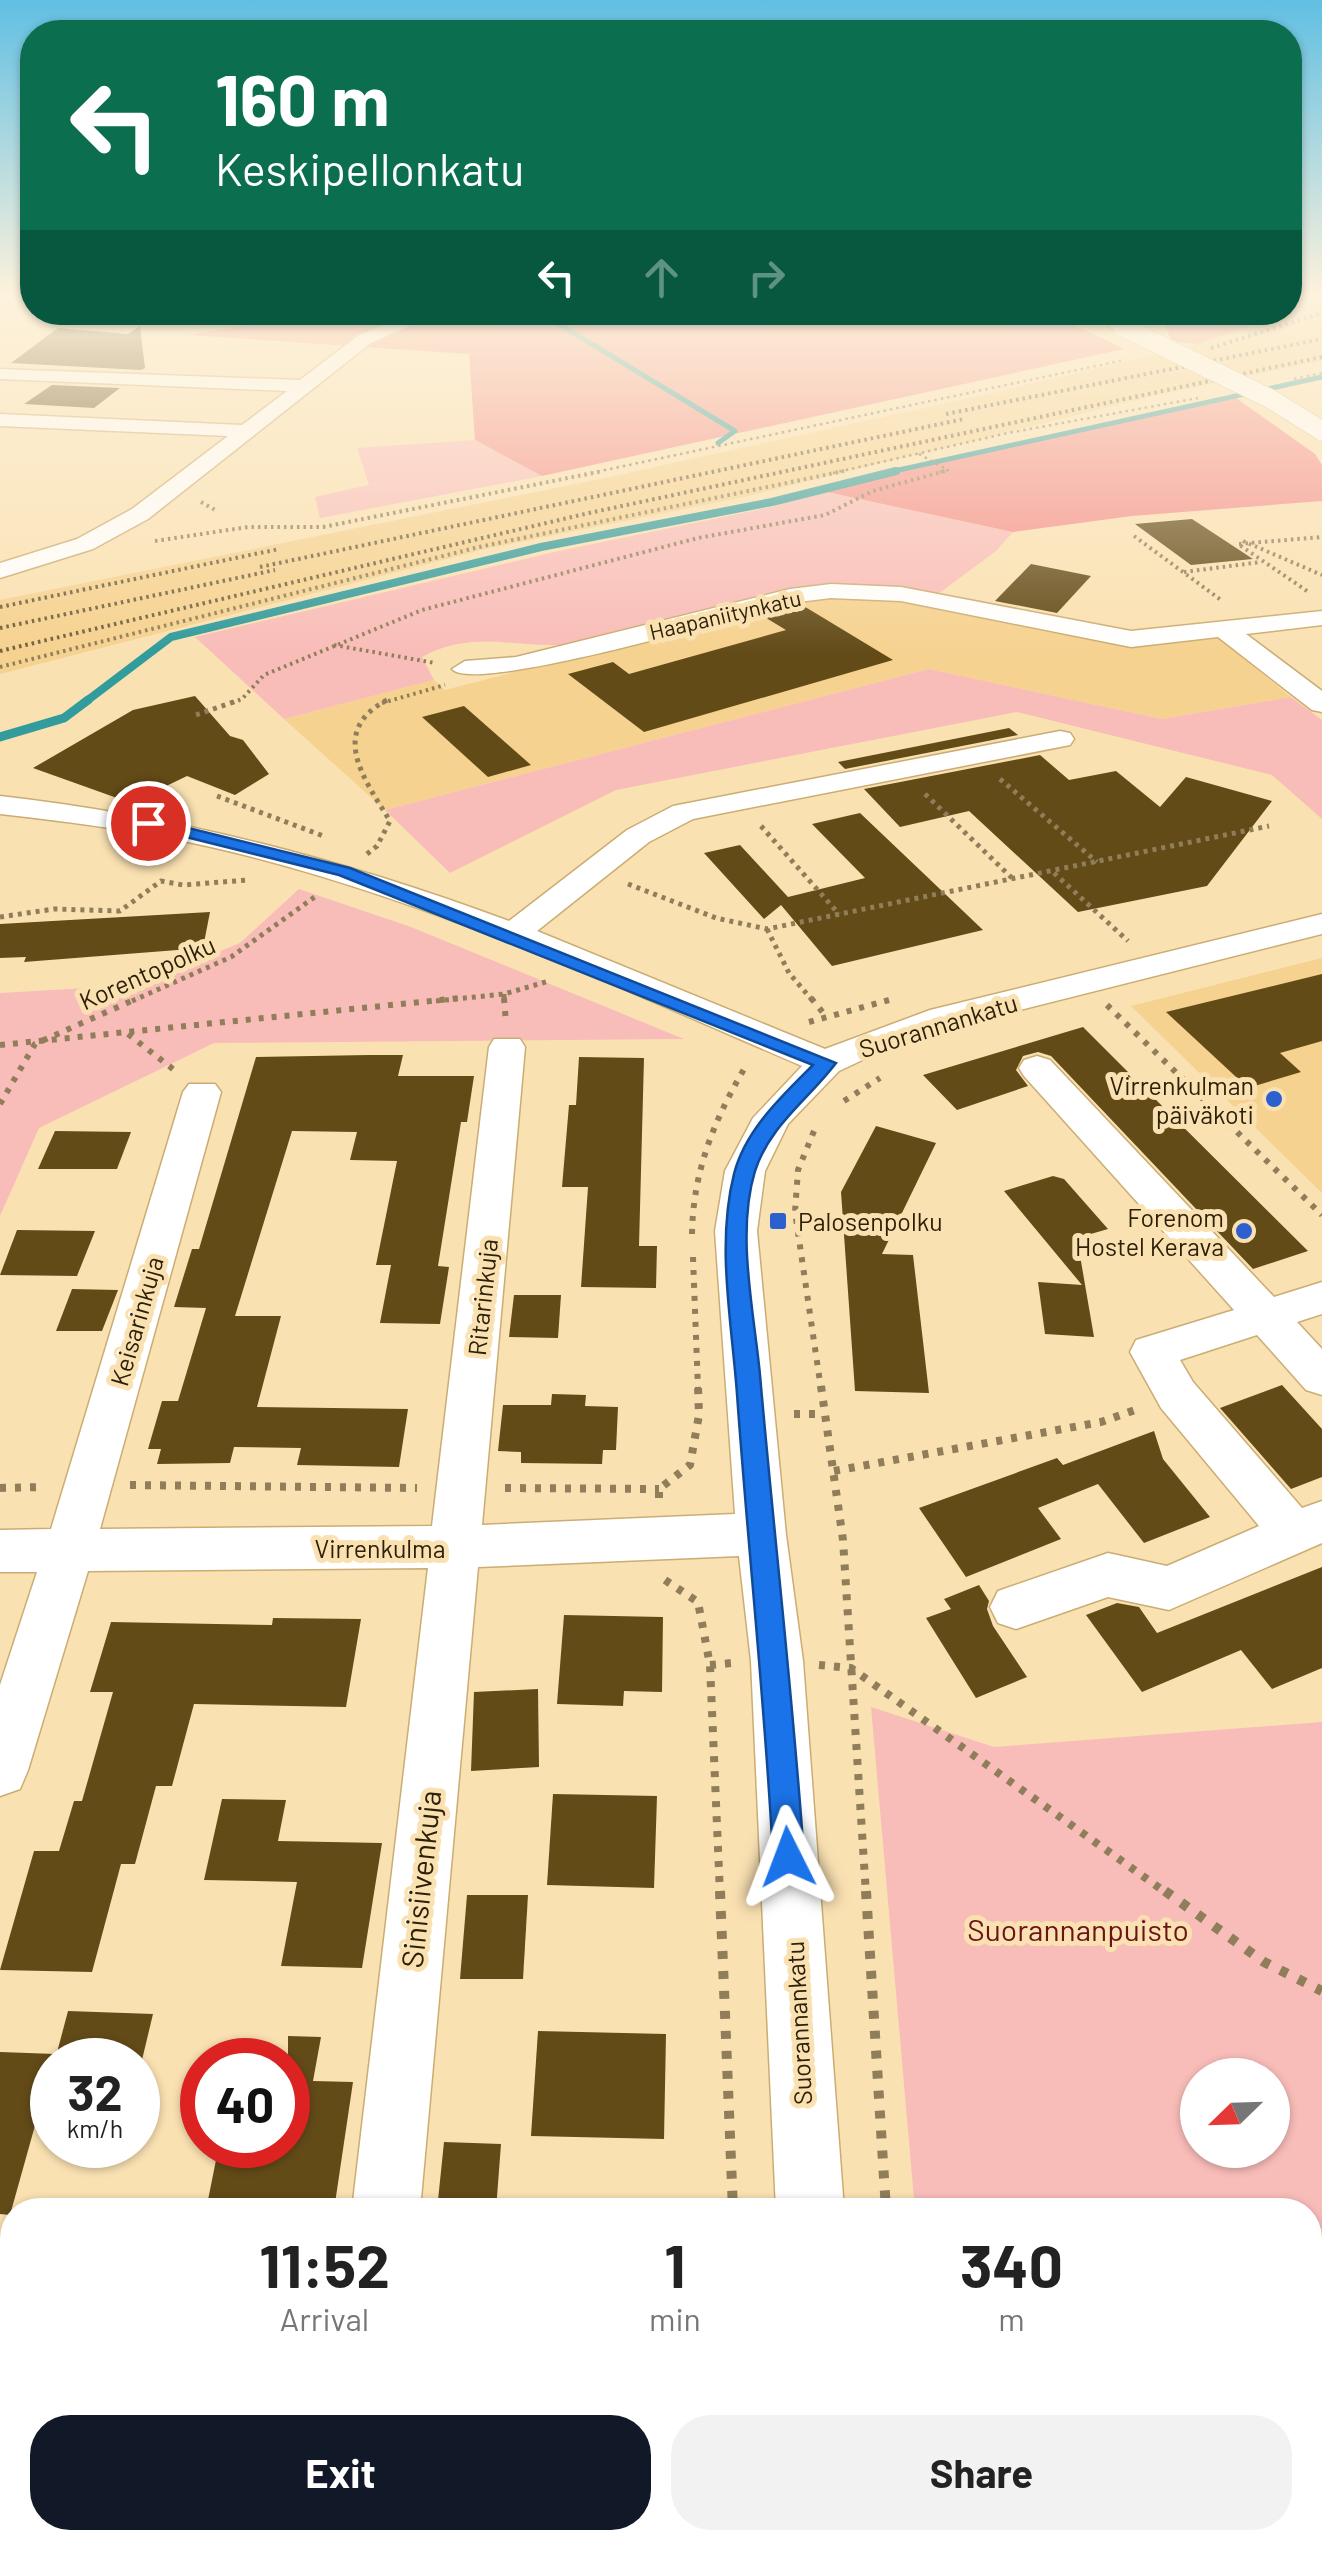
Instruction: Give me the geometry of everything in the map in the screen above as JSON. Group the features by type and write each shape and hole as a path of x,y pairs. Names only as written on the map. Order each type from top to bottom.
{"street":[{"path":"0,571 85,544 140,514 265,415"},
{"path":"1297,415 1322,431"},
{"path":"0,420 245,431"},
{"name":"Haapaniitynkatu","path":"465,669 516,665 790,596 832,591 901,594 1131,639 1322,618"},
{"path":"1224,629 1322,704"},
{"path":"511,935 638,836 684,812 1060,740"},
{"path":"0,805 109,815 225,839 511,935 826,1063"},
{"name":"Suorannankatu","path":"809,2198 777,1661 760,1535 736,1232 745,1171 772,1118 826,1063 877,1039 943,1018 1322,924"},
{"name":"Ritarinkuja","path":"456,1548 507,1046"},
{"path":"1037,1068 1322,1378"},
{"name":"Keisarinkuja","path":"0,1770 70,1550 202,1092"},
{"path":"1016,1607 1108,1574 1170,1588 1308,1527 1178,1395 1152,1352 1322,1298"},
{"name":"Virrenkulma","path":"0,1551 456,1548 659,1534 760,1535"},
{"name":"Sinisiivenkuja","path":"387,2198 456,1548"}],"path":[{"path":"85,544 115,548 248,526 286,530 322,527 874,415"},
{"path":"0,666 479,547 1113,415"},
{"path":"196,715 242,699 264,674 422,610 698,538 825,515 873,491 948,470 918,454"},
{"path":"1307,591 1238,544 1279,535 1322,537"},
{"path":"1134,536 1255,626"},
{"path":"1242,541 1322,576"},
{"path":"1182,572 1263,562"},
{"path":"1228,574 1232,566"},
{"path":"332,645 465,669"},
{"name":"Korentopolku","path":"35,1044 231,958 290,920 376,846 390,820 356,762 353,732 365,711 393,697 448,684 465,669"},
{"path":"973,756 1098,863"},
{"path":"901,770 1014,880"},
{"path":"738,802 840,915"},
{"path":"594,871 716,918 767,929 1269,826"},
{"path":"1054,873 1129,942 1116,945"},
{"path":"0,917 54,909 120,910 161,881 184,885 252,880"},
{"path":"767,929 789,973 825,1015"},
{"path":"0,1046 504,994 558,979"},
{"path":"692,1237 690,1203 706,1140 750,1059 769,1039 825,1015 899,998"},
{"path":"1087,1010 1124,1000"},
{"path":"1106,1004 1322,1215"},
{"path":"127,1033 202,1092"},
{"path":"0,1104 35,1044"},
{"path":"838,1107 850,1094 882,1077"},
{"path":"825,1120 812,1133 798,1170 795,1212 834,1471 852,1668 885,2198"},
{"path":"659,1534 690,1465 700,1415 692,1254"},
{"path":"834,1471 1102,1422 1178,1395"},
{"path":"0,1488 463,1488 659,1534 698,1602 710,1665 732,2198"},
{"path":"852,1668 1264,1962 1322,1992"}],"shaded area":[{"path":"473,415 822,415 542,476 475,440"},
{"path":"892,415 1077,415 744,497 486,549 0,674 0,600 605,478"},
{"path":"1157,415 1260,415 1315,454 1322,465 1322,501 1132,516 1013,532 813,489"},
{"path":"832,596 895,599 1140,646 1217,637 1291,697 1162,719 929,669 385,810 284,719 434,680 445,690 792,601"},
{"name":"Virrenkulman päiväkoti","path":"1322,958 1322,1193 1131,1006"}],"green space":[{"path":"475,440 542,476 320,518 315,497 369,485 357,448"},
{"path":"813,489 1013,532 996,551 938,594 836,586 575,644 460,644 422,657 434,680 284,719 195,637 554,552 776,506"},
{"path":"929,669 1162,719 1291,697 1322,720 1322,819 1272,775 1017,712 616,790 450,873 385,810"},
{"path":"299,889 411,927 684,1039 214,1043 39,1128 0,1216 0,993 138,985 240,943"},
{"name":"Suorannanpuisto","path":"871,1707 994,1747 1322,1722 1322,2198 914,2198"}],"building":[{"path":"1192,519 1253,559 1191,565 1135,524"},
{"path":"1031,564 1091,576 1057,613 995,601"},
{"path":"802,605 893,660 644,732 568,674 613,662 629,674 786,630 761,615"},
{"path":"195,696 230,736 243,740 269,774 235,795 187,776 131,803 33,768 133,710"},
{"path":"464,706 531,765 488,777 422,717"},
{"path":"1009,728 1018,735 845,769 838,762"},
{"path":"1040,755 1069,780 1116,771 1160,807 1186,777 1272,801 1207,886 1078,912 969,811 900,827 864,789"},
{"path":"860,813 983,930 832,966 781,905 764,919 704,853 740,845 788,897 865,878 812,824"},
{"path":"210,912 203,948 24,962 26,957 0,958 0,924"},
{"path":"1322,974 1322,1041 1280,1053 1301,1072 1248,1088 1166,1012"},
{"path":"1083,1027 1308,1251 1253,1269 1051,1056 1038,1052 1023,1056 1016,1070 1028,1086 957,1110 923,1075"},
{"path":"403,1055 398,1076 474,1076 467,1122 461,1122 438,1266 449,1267 440,1324 380,1323 391,1265 376,1265 397,1161 350,1160 357,1132 292,1131 235,1316 281,1316 257,1407 408,1409 399,1467 297,1465 301,1448 234,1447 230,1463 157,1464 161,1449 148,1449 162,1401 178,1401 206,1308 174,1307 192,1249 199,1249 256,1057"},
{"path":"579,1057 644,1058 639,1246 657,1246 656,1288 581,1287 588,1187 562,1187 569,1105 576,1105"},
{"path":"876,1126 936,1143 882,1254 913,1255 929,1393 855,1391 841,1192"},
{"path":"55,1131 131,1132 117,1169 38,1169"},
{"path":"1053,1176 1064,1179 1108,1229 1077,1238 1094,1337 1045,1334 1038,1282 1082,1285 1004,1191"},
{"path":"17,1230 95,1231 77,1276 0,1275"},
{"path":"72,1289 118,1290 102,1331 56,1331"},
{"path":"514,1295 561,1295 558,1338 509,1337"},
{"path":"1282,1385 1322,1429 1322,1477 1291,1489 1220,1408"},
{"path":"552,1394 586,1395 585,1406 618,1407 616,1450 603,1450 602,1464 521,1463 521,1452 498,1451 503,1405 551,1405"},
{"path":"1154,1431 1163,1459 1210,1517 1144,1543 1098,1484 1038,1508 1061,1539 966,1577 919,1508 1057,1458 1063,1465"},
{"path":"1322,1567 1322,1668 1272,1689 1241,1650 1142,1692 1086,1615 1117,1603 1139,1607 1157,1633"},
{"path":"979,1585 989,1601 987,1609 993,1626 1027,1677 976,1698 926,1618 951,1609 944,1599"},
{"path":"564,1615 663,1617 662,1692 624,1691 623,1706 557,1704"},
{"path":"273,1618 361,1619 346,1707 194,1704 172,1786 156,1786 135,1864 121,1864 92,1972 0,1970 34,1851 59,1851 74,1801 82,1801 113,1692 90,1692 111,1622 272,1625"},
{"path":"538,1689 539,1767 471,1771 474,1692"},
{"path":"553,1794 657,1796 654,1888 547,1885"},
{"path":"222,1799 286,1800 278,1841 382,1843 362,1968 281,1966 297,1882 204,1880"},
{"path":"467,1895 528,1895 523,1979 460,1979"},
{"path":"68,2011 153,2014 147,2038 61,2038"},
{"path":"538,2031 666,2034 664,2139 531,2136"},
{"path":"288,2036 321,2037 313,2081 353,2082 336,2198 208,2198 214,2168 310,2168 310,2038"},
{"path":"0,2052 30,2053 30,2143 15,2198 0,2198"},
{"path":"444,2142 501,2144 497,2198 438,2198"}],"waterway":[{"path":"709,415 735,431 718,443"},
{"path":"885,473 1149,415"},
{"path":"84,703 171,637 541,547 772,502 896,471"},
{"path":"84,703 88,700"},
{"path":"0,737 64,718 84,703"}],"railway":[{"path":"0,651 589,513 1050,415"},
{"path":"260,567 964,419"},
{"path":"0,607 279,549"},
{"path":"0,628 275,570"}],"place":[{"name":"Virrenkulman päiväkoti","path":"1274,1099"},
{"name":"Palosenpolku","path":"778,1221"},
{"name":"Forenom Hostel Kerava","path":"1244,1231"}],"route":[{"path":"148,823 225,839 344,872 826,1063 772,1118 745,1171 736,1232 760,1535 777,1661 788,1857"}]}
